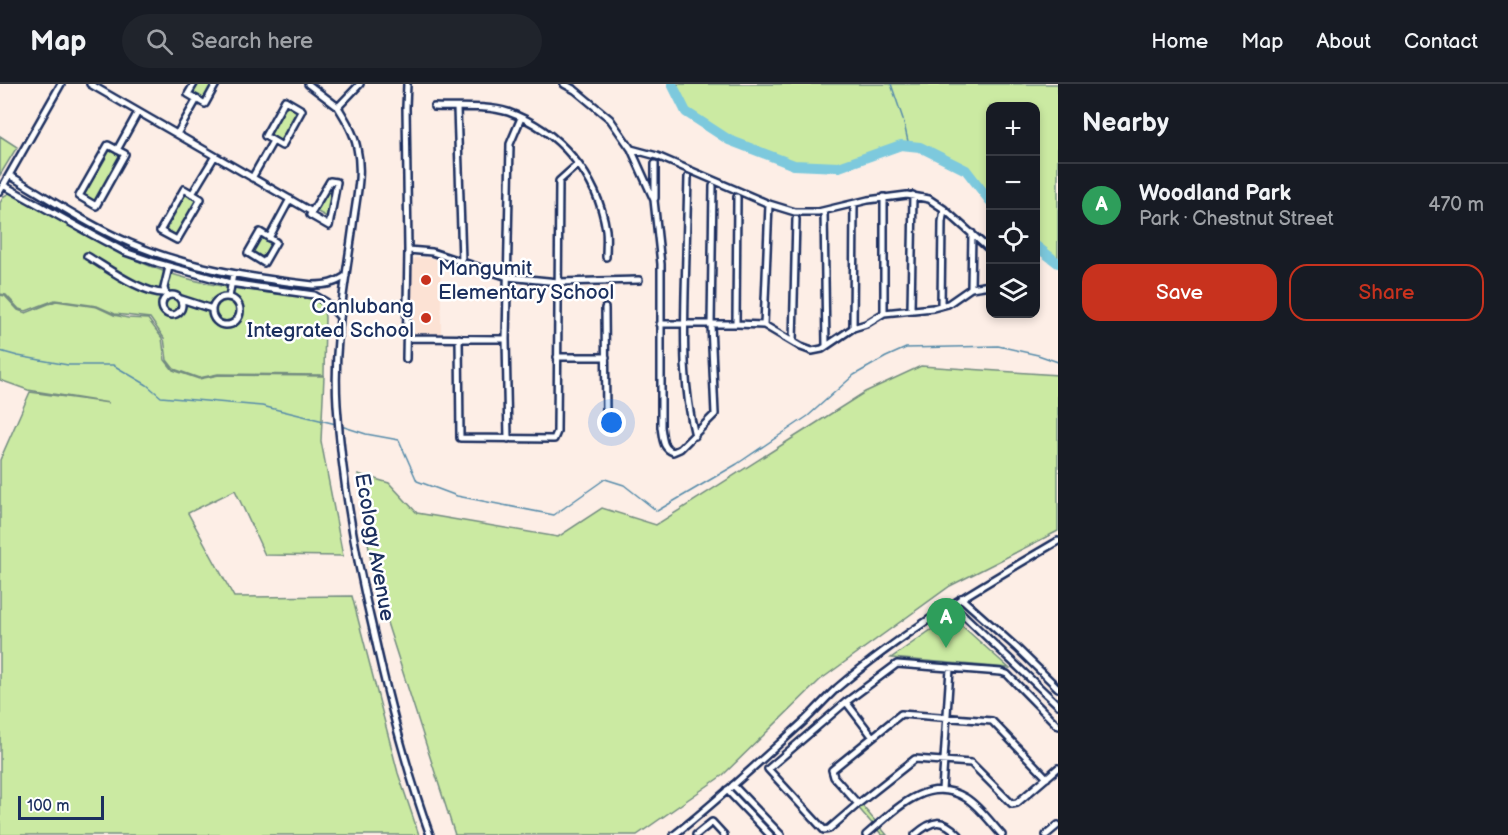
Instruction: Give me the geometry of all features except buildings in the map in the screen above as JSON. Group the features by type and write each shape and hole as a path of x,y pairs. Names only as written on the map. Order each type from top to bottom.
{"street":[{"path":"62,84 2,188 125,252 169,267 231,283 314,295 326,302 339,315"},
{"path":"90,84 104,87 138,112 312,212"},
{"path":"194,84 188,94 205,104 216,84"},
{"path":"308,84 338,107 360,84"},
{"path":"406,359 408,338 406,107 408,84"},
{"path":"564,84 575,90 610,119 631,149 654,200"},
{"path":"177,134 197,99"},
{"path":"285,100 302,110 282,146 273,141 264,136 285,100"},
{"name":"Ecology Avenue","path":"338,107 357,147 360,170 349,259 339,315 335,368 339,438 359,569 382,674 403,755 430,835"},
{"path":"434,107 506,111 537,125 566,148 590,182 601,209 606,231 606,257"},
{"path":"457,108 462,261"},
{"path":"117,150 138,112"},
{"path":"508,439 506,339 510,144 521,118"},
{"path":"252,178 273,141"},
{"path":"108,145 117,150 125,154 96,206 79,196 108,145"},
{"path":"631,149 657,156 769,204 795,212 824,211 884,197 913,195 929,199 944,209 986,246"},
{"path":"192,194 214,156"},
{"path":"459,338 460,438 554,438 557,432 559,181 578,164"},
{"path":"655,164 654,200 661,264 661,427 664,446 673,452 695,436 715,414 711,325 713,186"},
{"path":"9,175 129,243 189,263 233,274 297,283 326,285 346,276"},
{"path":"688,177 684,325 688,409 695,436"},
{"path":"330,181 337,182 329,226 310,215 312,212 330,181"},
{"path":"184,189 192,194 201,199 177,240 160,231 184,189"},
{"path":"911,310 913,195"},
{"path":"736,324 737,197"},
{"path":"884,197 884,313"},
{"path":"268,238 290,199"},
{"path":"764,325 769,204"},
{"path":"853,328 854,204"},
{"path":"941,306 944,209"},
{"path":"824,211 826,345"},
{"path":"793,342 796,219"},
{"path":"260,232 268,238 276,242 264,263 248,253 260,232"},
{"path":"971,288 972,233"},
{"path":"408,250 432,252 508,277 558,282 639,280"},
{"path":"87,256 160,294 175,295 180,299 212,309"},
{"path":"169,267 164,288 166,295 163,308 172,315 178,313 182,308 180,299"},
{"path":"229,297 233,274"},
{"path":"270,289 271,280"},
{"path":"297,283 297,292"},
{"path":"660,324 764,325 812,351 884,313 941,306 948,304 971,288 986,286"},
{"path":"229,297 236,301 239,309 238,317 232,323 220,323 214,317 212,309 218,299 229,297"},
{"path":"605,308 606,417"},
{"path":"408,338 506,339"},
{"path":"557,357 606,357"},
{"path":"674,835 804,721 837,688 914,629 961,598 1058,541"},
{"path":"961,598 1058,688"},
{"path":"952,604 1058,705"},
{"path":"1058,726 1007,674 897,664 846,702 768,769 824,830 829,830 915,759 972,763 1012,804 1017,803 1058,768"},
{"path":"942,790 950,669"},
{"path":"846,702 872,736"},
{"path":"858,804 834,777 832,771 901,714 992,721 1047,778"},
{"path":"733,785 775,834"},
{"path":"727,790 775,834"},
{"path":"866,835 905,802 921,793 942,790 966,798 1002,835"},
{"path":"696,835 712,822 724,835"},
{"path":"915,835 925,826 938,822 949,825 959,835"},
{"path":"1046,835 1058,825"}],"shaded area":[{"path":"416,258 432,258 441,261 441,336 416,336 412,333 411,261"}],"green space":[{"path":"197,84 214,84 204,101 191,93"},
{"path":"672,84 1058,84 1058,263 1040,249 1040,102 986,102 986,196 966,170 920,147 901,145 839,167 794,165 729,140 686,112"},
{"path":"286,105 298,111 281,141 270,134"},
{"path":"0,136 17,147 0,175"},
{"path":"109,147 123,155 96,203 82,196"},
{"path":"328,189 333,190 327,217 316,211"},
{"path":"11,192 104,245 163,271 218,285 312,298 323,306 325,317 324,375 218,374 199,378 174,369 167,360 164,338 150,318 115,314 97,306 55,300 26,311 19,309 6,295 0,294 0,203 4,196"},
{"path":"184,193 197,200 177,237 164,230"},
{"path":"261,235 274,243 264,260 251,253"},
{"path":"0,295 5,296 18,310 26,313 56,301 97,307 114,315 128,318 148,319 162,338 165,360 173,370 199,379 219,375 324,376 321,441 343,556 265,555 235,490 188,513 234,597 352,596 398,773 419,835 0,835 0,460 30,392 109,403 28,390 0,380"},
{"path":"921,366 1058,375 1058,531 950,586 820,680 723,775 637,835 455,835 374,582 358,474 389,483 417,513 558,537 602,508 656,525 865,392"},
{"path":"951,616 1009,668 891,658"},
{"path":"859,802 887,835 882,835 856,805"}],"waterway":[{"path":"672,84 686,112 729,140 794,165 839,167 901,145 920,147 966,170 986,196"},
{"path":"891,84 909,146"},
{"path":"1040,249 1058,263"},
{"path":"341,426 366,434 399,440 417,481 457,496 554,515 605,479 624,485 657,511 737,464 808,416 854,375 906,348 998,346 1058,362"},
{"path":"0,351 68,365 113,365 147,385 161,397 262,406 336,424"}],"place":[{"name":"Mangumit Elementary School","path":"426,280"},
{"name":"Canlubang Integrated School","path":"426,318"},
{"name":"Woodland Park","path":"946,648"}]}
